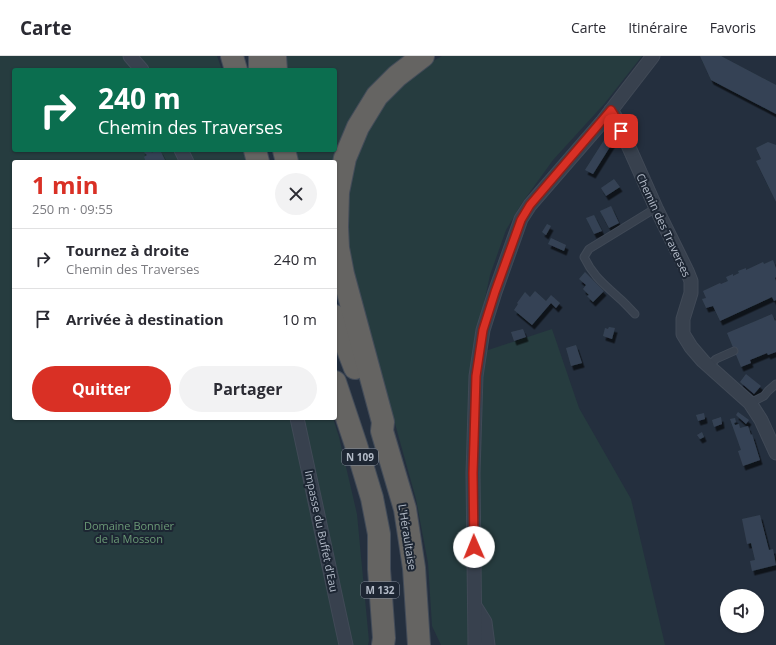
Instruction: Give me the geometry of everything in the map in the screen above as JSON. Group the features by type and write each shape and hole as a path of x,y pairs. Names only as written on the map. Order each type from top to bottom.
{"highway":[{"path":"232,56 235,68"},
{"path":"260,56 260,68"},
{"path":"275,56 276,68"},
{"name":"N 109","path":"382,431 383,422 343,274 338,248 338,192 345,158 358,127 377,96 397,76 423,56"},
{"name":"N 109","path":"337,321 376,425 382,431"},
{"name":"N 109","path":"337,388 372,498 379,534"},
{"name":"L'Héraultaise","path":"382,431 405,509 414,568 419,645"},
{"name":"L'Héraultaise","path":"379,534 390,570 397,645"},
{"name":"M 132","path":"379,534 379,568 384,638 383,645"}],"street":[{"path":"130,56 140,68"},
{"path":"475,645 473,473 476,376 483,330 495,292 524,214 611,110 652,56"},
{"name":"Chemin des Traverses","path":"611,110 691,281 691,293 683,320 683,334 691,348 703,361 750,403 762,420 776,453"},
{"name":"Impasse du Buffet d'Eau","path":"297,420 346,645"},
{"path":"475,606 485,622 488,645"}],"lane":[{"path":"635,314 596,276 587,264 584,257 589,249 656,208"},
{"path":"709,366 716,359 734,351"},
{"path":"750,403 764,396 768,390 776,384"}],"green space":[{"name":"Domaine Bonnier de la Mosson","path":"0,56 217,56 221,68 12,68 12,152 244,152 246,160 12,160 12,420 334,420 357,514 369,641 368,645 0,645"},
{"path":"279,56 413,56 336,160 296,160 294,152 337,152 337,68 281,68"},
{"path":"442,56 642,56 605,103 553,160 522,203 506,230 490,275 473,355 552,329 579,408 631,499 665,645 441,645 432,626 428,563 416,499 348,255 345,216 354,160 366,132 384,103 402,84 426,65"}],"building":[{"path":"700,56 721,56 776,85 776,114 711,80"},
{"path":"606,137 613,142 593,174 585,170"},
{"path":"768,142 776,145 776,202 756,161 761,159 756,148"},
{"path":"144,152 161,152 165,160 145,160 144,157 147,155"},
{"path":"614,179 620,187 606,196 601,188"},
{"path":"611,206 619,223 609,228 600,211"},
{"path":"594,215 602,231 594,234 586,218"},
{"path":"547,224 551,226 546,235 542,232"},
{"path":"551,238 566,245 564,251 548,244"},
{"path":"773,260 776,268 776,300 774,301 772,297 720,321 713,306 706,308 702,299 706,298 703,291 728,281 726,277 739,273 738,271 746,268 746,270 763,262 764,264"},
{"path":"585,272 604,291 593,302 583,289 586,285 579,279"},
{"path":"535,291 546,301 551,295 560,303 556,308 551,303 532,325 514,310 525,292 530,297"},
{"path":"772,314 775,321 776,320 776,352 768,355 767,353 750,360 751,363 741,367 727,333"},
{"path":"609,327 615,328 612,339 603,336 605,328 608,329"},
{"path":"523,329 526,337 514,341 511,332"},
{"path":"576,345 582,363 571,366 566,348"},
{"path":"746,374 761,386 754,394 740,382"},
{"path":"738,412 749,420 746,424 736,415"},
{"path":"704,413 705,419 698,421 696,415"},
{"path":"721,417 722,424 714,427 712,420"},
{"path":"735,418 735,425 739,424 740,428 748,426 760,460 743,466 738,451 741,450 730,419"},
{"path":"702,432 704,437 700,439 697,435"},
{"path":"760,515 769,550 773,549 776,565 752,571 750,561 755,560 751,543 747,544 742,519"}],"route":[{"path":"474,547 473,473 476,376 483,330 495,292 521,220 530,205 611,110 621,131"}]}
